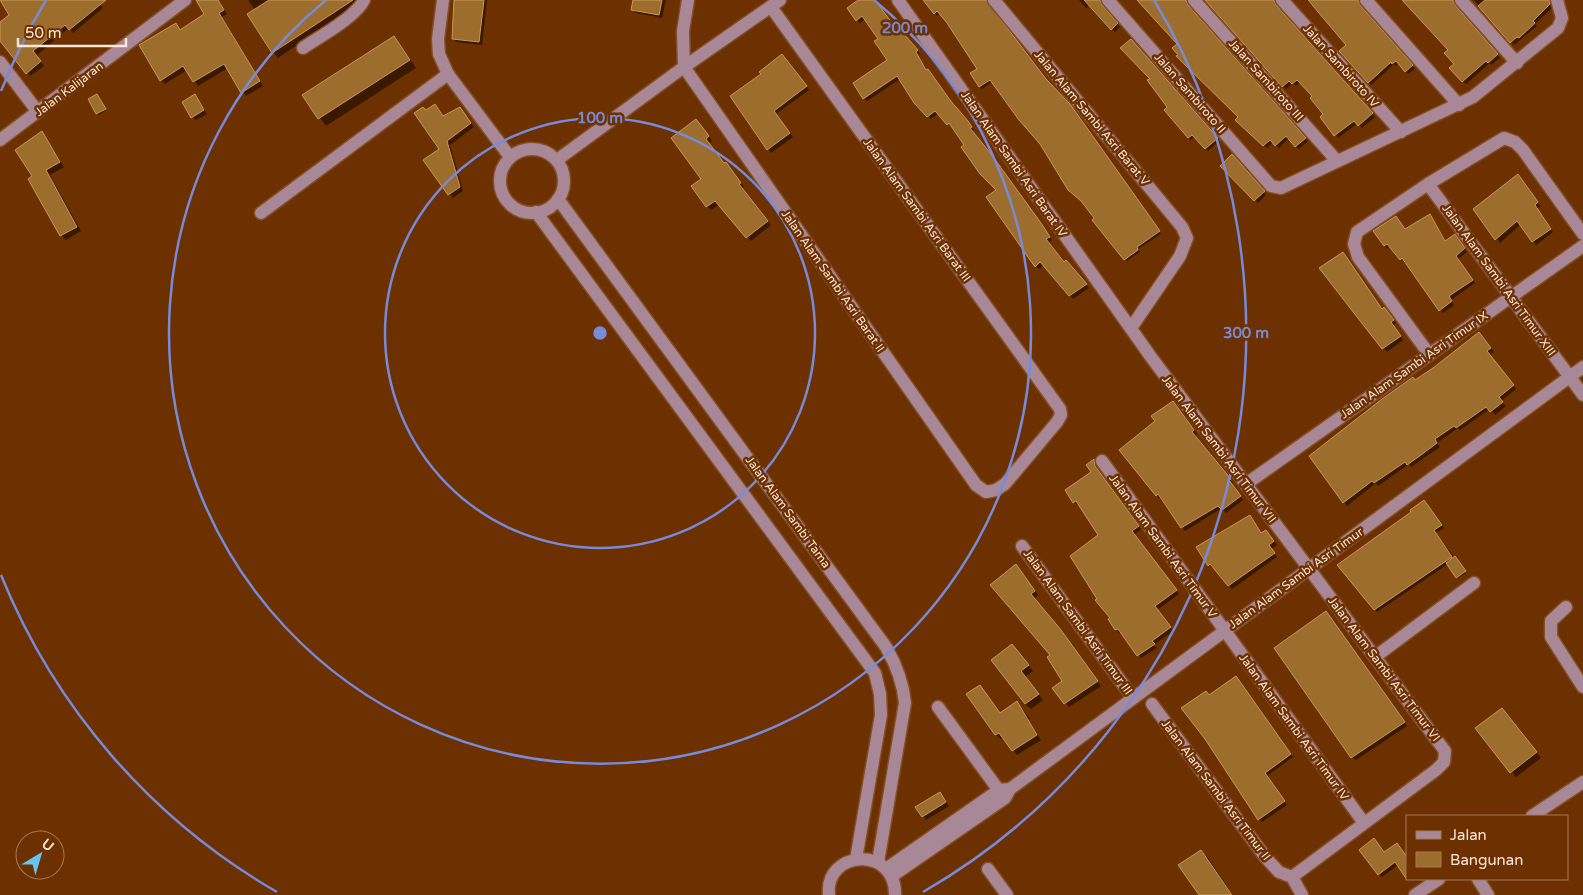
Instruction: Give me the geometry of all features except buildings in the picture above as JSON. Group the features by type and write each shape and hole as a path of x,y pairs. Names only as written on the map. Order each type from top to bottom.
{"street":[{"name":"Jalan Kalijaran","path":"0,140 185,0"},
{"path":"303,48 351,14 361,6 364,0"},
{"path":"443,0 438,40 439,54 448,74 510,157"},
{"path":"684,67 683,31 688,0"},
{"name":"Jalan Alam Sambi Asri Barat IV","path":"898,0 1133,331"},
{"name":"Jalan Alam Sambi Asri Barat V","path":"994,0 1182,227 1187,238 1180,256 1133,331"},
{"name":"Jalan Sambiroto II","path":"1108,0 1271,186 1281,188 1337,161"},
{"name":"Jalan Sambiroto III","path":"1194,0 1337,161"},
{"name":"Jalan Sambiroto IV","path":"1282,0 1401,132"},
{"path":"1366,0 1459,105"},
{"path":"1461,0 1517,63"},
{"path":"1337,161 1473,97 1558,28 1562,18 1557,0"},
{"path":"557,160 684,67 776,3"},
{"name":"Jalan Alam Sambi Asri Barat III","path":"776,3 1060,409 1061,415 1005,484 996,490 986,492"},
{"path":"0,62 38,112"},
{"name":"Jalan Alam Sambi Asri Barat II","path":"684,67 976,485 986,492"},
{"path":"262,213 448,74"},
{"path":"1429,354 1358,257 1354,244 1358,232 1428,184 1504,138 1515,142 1523,150 1583,234"},
{"path":"529,148 549,153 557,160 563,173 564,187 558,199 545,210 536,212 518,210 504,196 500,186 500,176 510,157 518,151 529,148"},
{"name":"Jalan Alam Sambi Asri Timur XIII","path":"1428,184 1583,395"},
{"name":"Jalan Alam Sambi Tama","path":"558,199 875,631 897,665 903,684 904,704 885,869"},
{"name":"Jalan Alam Sambi Tama","path":"536,212 875,673 880,694 881,715 856,859"},
{"name":"Jalan Alam Sambi Asri Timur IX","path":"1246,484 1583,246"},
{"name":"Jalan Alam Sambi Asri Timur VII","path":"1133,331 1150,357 1310,568"},
{"name":"Jalan Alam Sambi Asri Timur","path":"885,869 1004,792 1583,367"},
{"name":"Jalan Alam Sambi Asri Timur V","path":"1102,461 1225,631"},
{"name":"Jalan Alam Sambi Asri Timur III","path":"1022,546 1133,698"},
{"name":"Jalan Alam Sambi Asri Timur VI","path":"1310,568 1445,751 1444,762 1436,770 1364,823"},
{"path":"1375,656 1474,583"},
{"path":"1566,607 1551,621 1552,637 1583,686"},
{"name":"Jalan Alam Sambi Asri Timur IV","path":"1225,631 1364,823"},
{"name":"Jalan Alam Sambi Asri Timur II","path":"1152,704 1266,858 1279,872 1292,877 1302,895"},
{"path":"938,707 1004,792"},
{"path":"1534,815 1583,782"},
{"path":"1292,877 1364,823"},
{"path":"829,895 831,880 837,870 845,863 856,859 867,859 885,869 896,895"},
{"path":"988,869 1008,895"},
{"path":"1415,895 1438,880"},
{"path":"1479,880 1488,895"}]}
